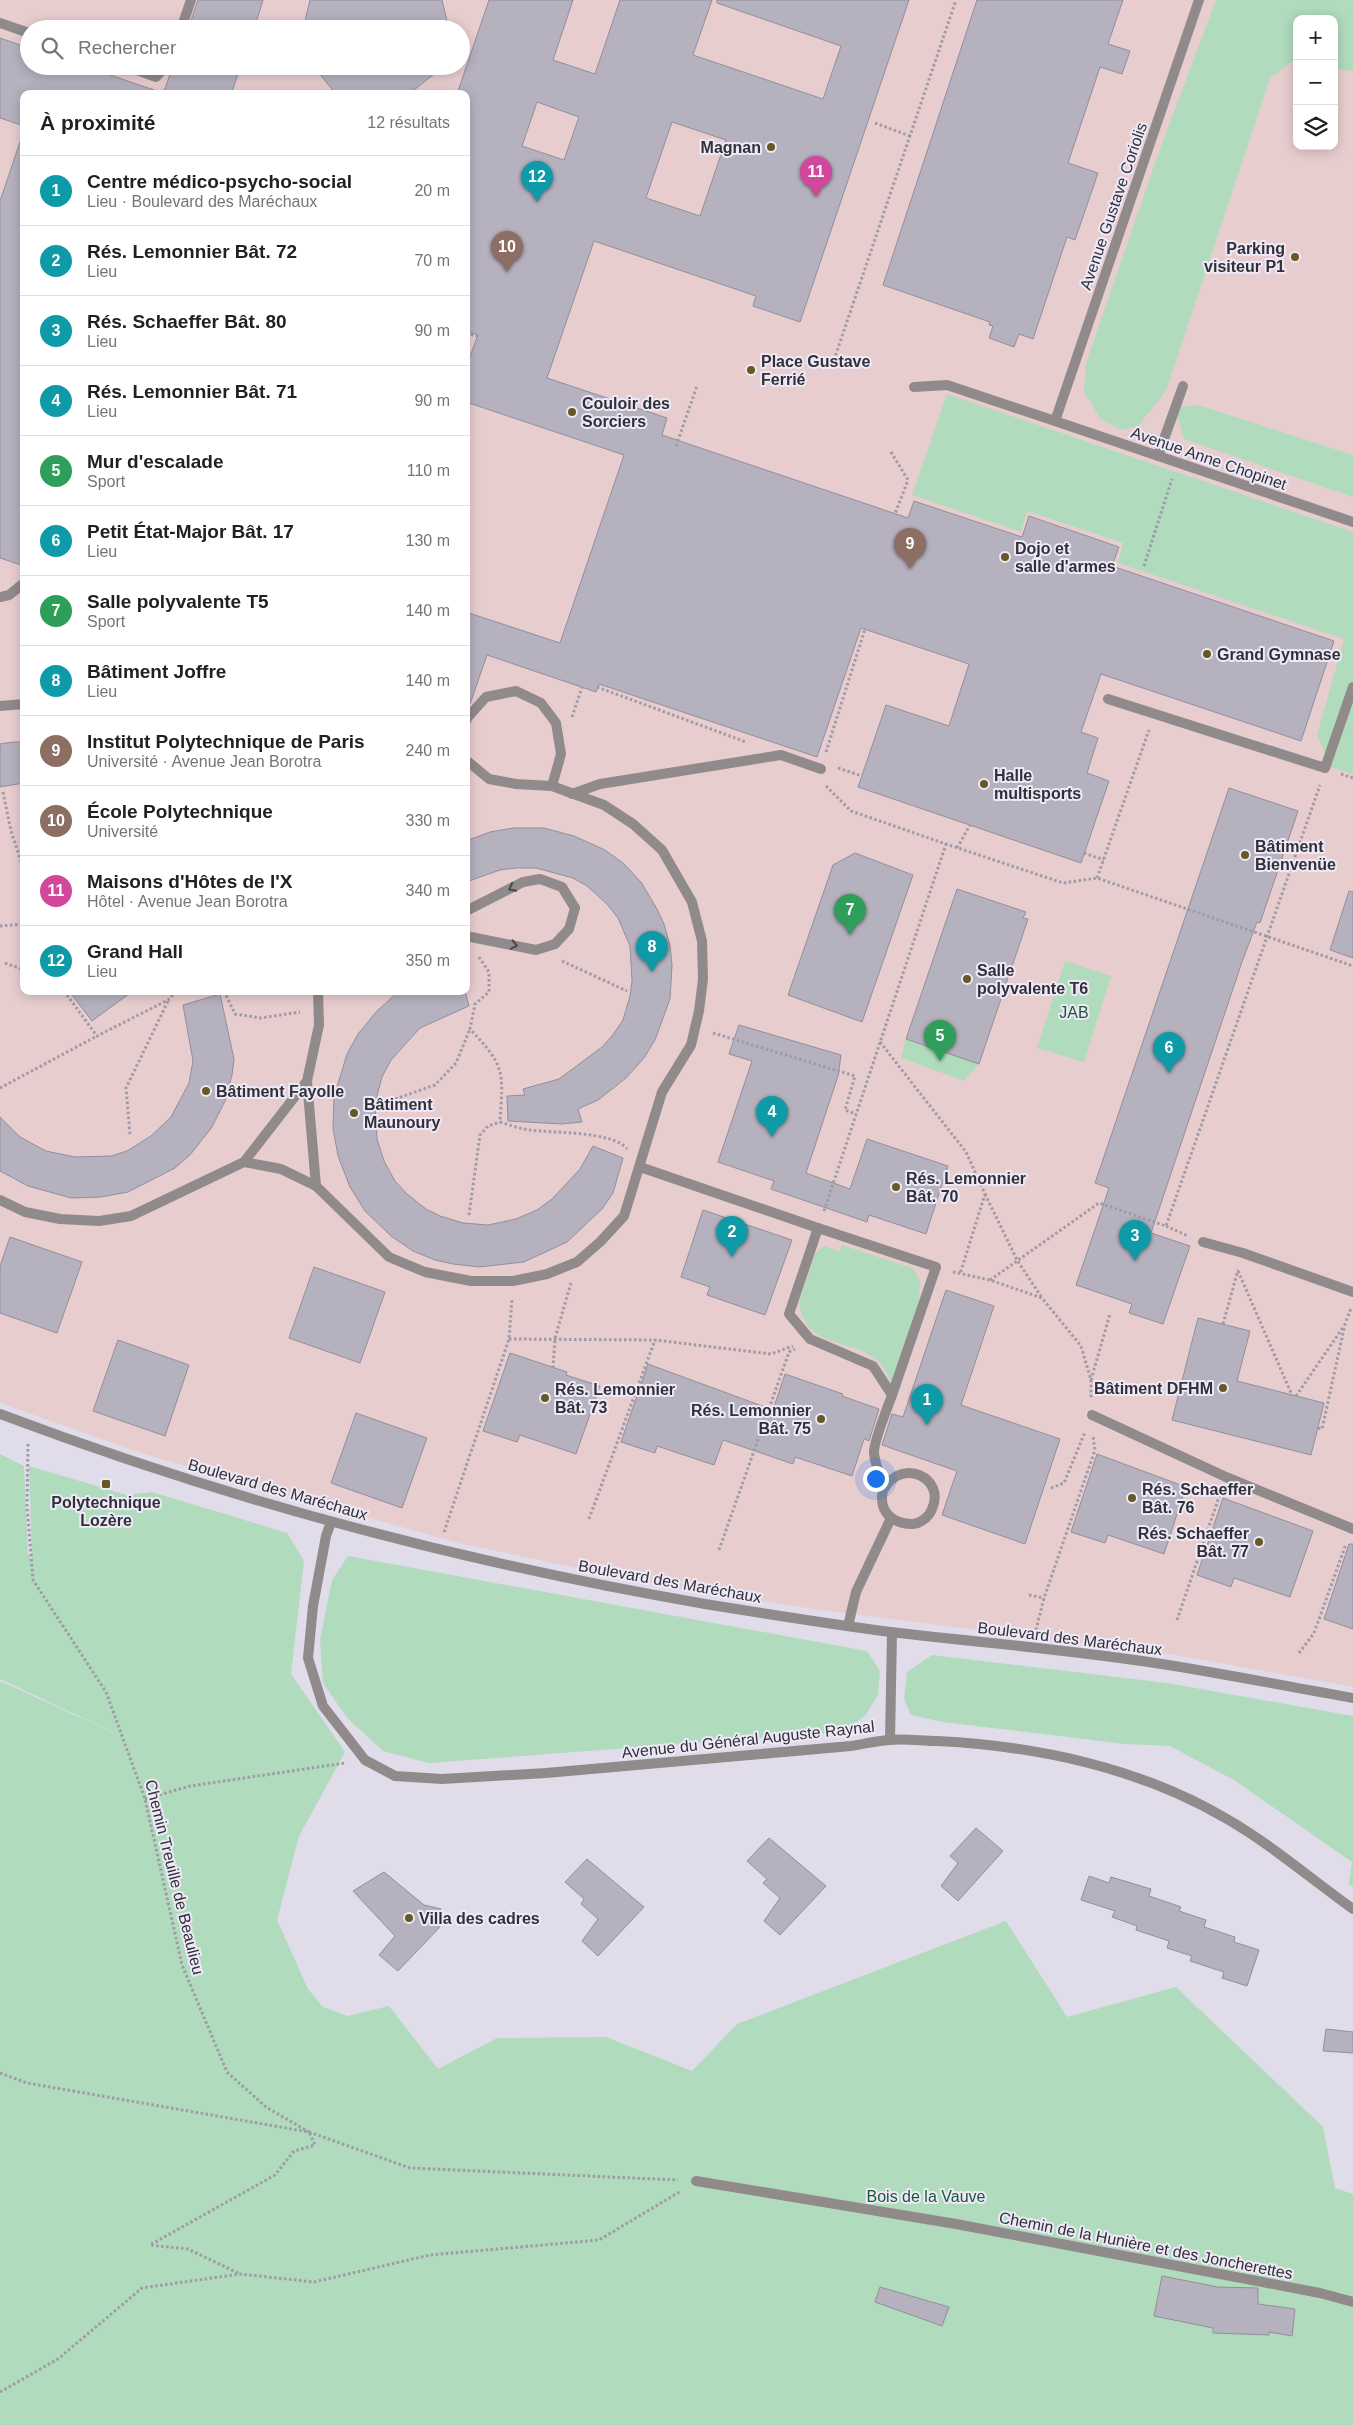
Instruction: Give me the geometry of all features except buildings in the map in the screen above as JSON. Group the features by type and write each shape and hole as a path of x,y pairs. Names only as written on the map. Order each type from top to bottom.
{"street":[{"path":"184,20 191,0"},
{"name":"Avenue Gustave Coriolis","path":"1055,421 1199,0"},
{"path":"0,23 20,30"},
{"name":"Avenue Anne Chopinet","path":"914,387 947,385 1353,522"},
{"path":"1158,456 1183,386"},
{"path":"0,597 8,595 20,586"},
{"path":"1108,699 1326,768 1353,687"},
{"path":"470,715 486,697 516,691 540,703 556,723 561,754 552,786"},
{"path":"0,706 20,704"},
{"path":"572,794 600,784 781,756 826,767"},
{"path":"244,1162 281,1170 316,1186 389,1257 425,1272 471,1281 513,1281 547,1274 577,1262 600,1242 624,1216 662,1092 691,1045 699,1011 703,979 702,941 692,902 662,850 633,824 604,806 552,786 516,784 489,779 470,761"},
{"path":"470,909 523,882 540,879 562,886 576,908 569,929 555,944 536,950 470,937"},
{"path":"316,1186 306,1081 318,1025 318,995"},
{"path":"0,1200 25,1212 60,1220 99,1221 131,1216 244,1162 306,1081"},
{"path":"640,1167 936,1267 874,1452 884,1489 883,1506 891,1518 903,1524 916,1524 924,1520 934,1506 934,1493 925,1478 918,1474 907,1472 894,1476 884,1489"},
{"path":"818,1228 789,1314 810,1339 873,1366 892,1395"},
{"path":"1203,1242 1243,1253 1353,1292"},
{"name":"Boulevard des Maréchaux","path":"0,1414 108,1454 331,1522 439,1550 585,1582 848,1626 1167,1665 1353,1698"},
{"path":"1092,1415 1226,1477 1352,1529"},
{"path":"848,1626 856,1592 891,1518"},
{"name":"Avenue du Général Auguste Raynal","path":"331,1522 326,1536 313,1606 308,1658 323,1706 365,1760 395,1776 442,1779 590,1770 694,1758 851,1746 890,1740 962,1742 1028,1749 1138,1779 1182,1795 1227,1819 1286,1858 1353,1909"},
{"path":"890,1740 892,1632"},
{"name":"Chemin de la Hunière et des Joncherettes","path":"696,2181 956,2224 1353,2302"}],"path":[{"path":"834,360 956,0"},
{"path":"875,123 910,136"},
{"path":"470,334 477,336"},
{"path":"676,446 697,386"},
{"path":"891,452 908,480 895,514"},
{"path":"1144,566 1177,462"},
{"path":"826,754 865,629"},
{"path":"597,687 781,756"},
{"path":"1097,878 1155,713"},
{"path":"862,776 826,767 823,782 851,811 957,848 1062,883 1097,878 1353,966"},
{"path":"1166,1226 1326,768"},
{"path":"3,792 11,831 20,858"},
{"path":"957,848 970,825"},
{"path":"818,1228 946,844"},
{"path":"1084,853 1104,860"},
{"path":"0,926 20,924"},
{"path":"536,950 627,990"},
{"path":"381,1104 435,1084 456,1063 470,1029 475,1004 489,992 489,972 478,956 472,954"},
{"path":"5,963 20,969"},
{"path":"67,995 97,1036"},
{"path":"130,1134 126,1088 173,995"},
{"path":"226,995 235,1014 261,1018 318,1010"},
{"path":"0,1088 170,999"},
{"path":"470,1029 491,1052 503,1076 500,1122"},
{"path":"706,1031 855,1076 845,1110 856,1114"},
{"path":"880,1042 966,1152 984,1194 1017,1260 1042,1298 1081,1346 1091,1380 1094,1450 1044,1598 1031,1647"},
{"path":"469,1215 480,1135 488,1126 500,1122 527,1130 599,1136 623,1144 640,1167"},
{"path":"984,1194 960,1274 990,1280 1042,1298"},
{"path":"990,1280 1099,1203 1166,1226 1203,1242"},
{"path":"1223,1324 1243,1253"},
{"path":"553,1368 555,1338 577,1262"},
{"path":"1238,1270 1294,1395 1346,1324"},
{"path":"439,1550 509,1339 513,1281"},
{"path":"1318,1428 1322,1429 1346,1324 1353,1303"},
{"path":"1091,1380 1110,1314"},
{"path":"509,1339 655,1340 771,1354 810,1339"},
{"path":"719,1550 790,1352 810,1339"},
{"path":"589,1519 655,1340"},
{"path":"1051,1488 1064,1483 1092,1415"},
{"name":"Chemin Treuille de Beaulieu","path":"30,1426 27,1454 27,1506 33,1580 106,1692 145,1799 182,1965 227,2072 266,2107 309,2132"},
{"path":"1177,1620 1226,1477"},
{"path":"1299,1653 1314,1634 1352,1529"},
{"path":"1029,1595 1044,1598"},
{"path":"145,1799 190,1786 365,1760"},
{"path":"0,2073 27,2083 309,2132 410,2168 696,2181"},
{"path":"240,2274 188,2249 150,2245 275,2175 294,2151 315,2145 309,2132"},
{"path":"0,2392 58,2360 142,2288 240,2274 314,2282 430,2255 599,2240 696,2181"}],"shaded area":[{"path":"0,0 1353,0 1353,1687 1175,1655 819,1610 640,1581 458,1543 144,1454 0,1403"}],"green space":[{"path":"1216,0 1353,0 1353,71 1338,69 1338,15 1293,15 1293,61 1270,78 1166,391 1138,426 1121,430 1100,418 1084,392 1086,363 1160,149"},
{"path":"947,394 1353,532 1353,774 1331,767 1317,735 1344,639 1118,563 1123,543 1027,511 1021,532 912,495"},
{"path":"1198,405 1353,455 1353,497 1184,439 1175,408"},
{"name":"JAB","path":"1065,961 1111,976 1084,1062 1037,1048"},
{"path":"906,1039 979,1064 964,1081 901,1058"},
{"path":"842,1245 914,1269 920,1282 919,1301 891,1384 887,1373 880,1363 858,1349 821,1336 811,1329 804,1319 799,1303 815,1254 824,1246 840,1251"},
{"name":"Bois de la Vauve","path":"0,1454 24,1466 28,1554 32,1561 29,1466 127,1495 152,1492 287,1533 304,1561 291,1674 345,1752 299,1836 277,1920 308,1989 323,2007 347,2016 389,2006 438,2069 497,2038 606,2037 692,2071 737,2024 1006,1921 1067,2017 1176,1987 1323,2127 1335,2188 1353,2194 1353,2425 0,2425 0,1681 134,1742 0,1679"},
{"path":"348,1556 867,1651 880,1671 878,1695 865,1716 841,1732 429,1763 383,1751 348,1719 323,1683 320,1640 332,1580"},
{"path":"932,1655 1167,1683 1353,1716 1353,1887 1349,1884 1352,1862 1234,1780 1170,1746 1125,1744 943,1722 911,1715 904,1699 907,1672"}],"place":[{"name":"Magnan","path":"771,147"},
{"name":"Maisons d'Hôtes de l'X","path":"816,197"},
{"name":"Grand Hall","path":"537,202"},
{"name":"Parking visiteur P1","path":"1295,257"},
{"name":"École Polytechnique","path":"507,272"},
{"name":"Place Gustave Ferrié","path":"751,370"},
{"name":"Couloir des Sorciers","path":"572,412"},
{"name":"Dojo et salle d'armes","path":"1005,557"},
{"name":"Institut Polytechnique de Paris","path":"910,569"},
{"name":"Grand Gymnase","path":"1207,654"},
{"name":"Halle multisports","path":"984,784"},
{"name":"Bâtiment Bienvenüe","path":"1245,855"},
{"name":"Salle polyvalente T5","path":"850,935"},
{"name":"Bâtiment Joffre","path":"652,972"},
{"name":"Salle polyvalente T6","path":"967,979"},
{"name":"Mur d'escalade","path":"940,1061"},
{"name":"Petit État-Major Bât. 17","path":"1169,1073"},
{"name":"Bâtiment Fayolle","path":"206,1091"},
{"name":"Bâtiment Maunoury","path":"354,1113"},
{"name":"Rés. Lemonnier Bât. 71","path":"772,1137"},
{"name":"Rés. Lemonnier Bât. 70","path":"896,1187"},
{"name":"Rés. Lemonnier Bât. 72","path":"732,1257"},
{"name":"Rés. Schaeffer Bât. 80","path":"1135,1261"},
{"name":"Bâtiment DFHM","path":"1223,1388"},
{"name":"Rés. Lemonnier Bât. 73","path":"545,1398"},
{"name":"Rés. Lemonnier Bât. 75","path":"821,1419"},
{"name":"Centre médico-psycho-social","path":"927,1425"},
{"name":"Polytechnique Lozère","path":"106,1484"},
{"name":"Rés. Schaeffer Bât. 76","path":"1132,1498"},
{"name":"Rés. Schaeffer Bât. 77","path":"1259,1542"},
{"name":"Villa des cadres","path":"409,1918"}]}
